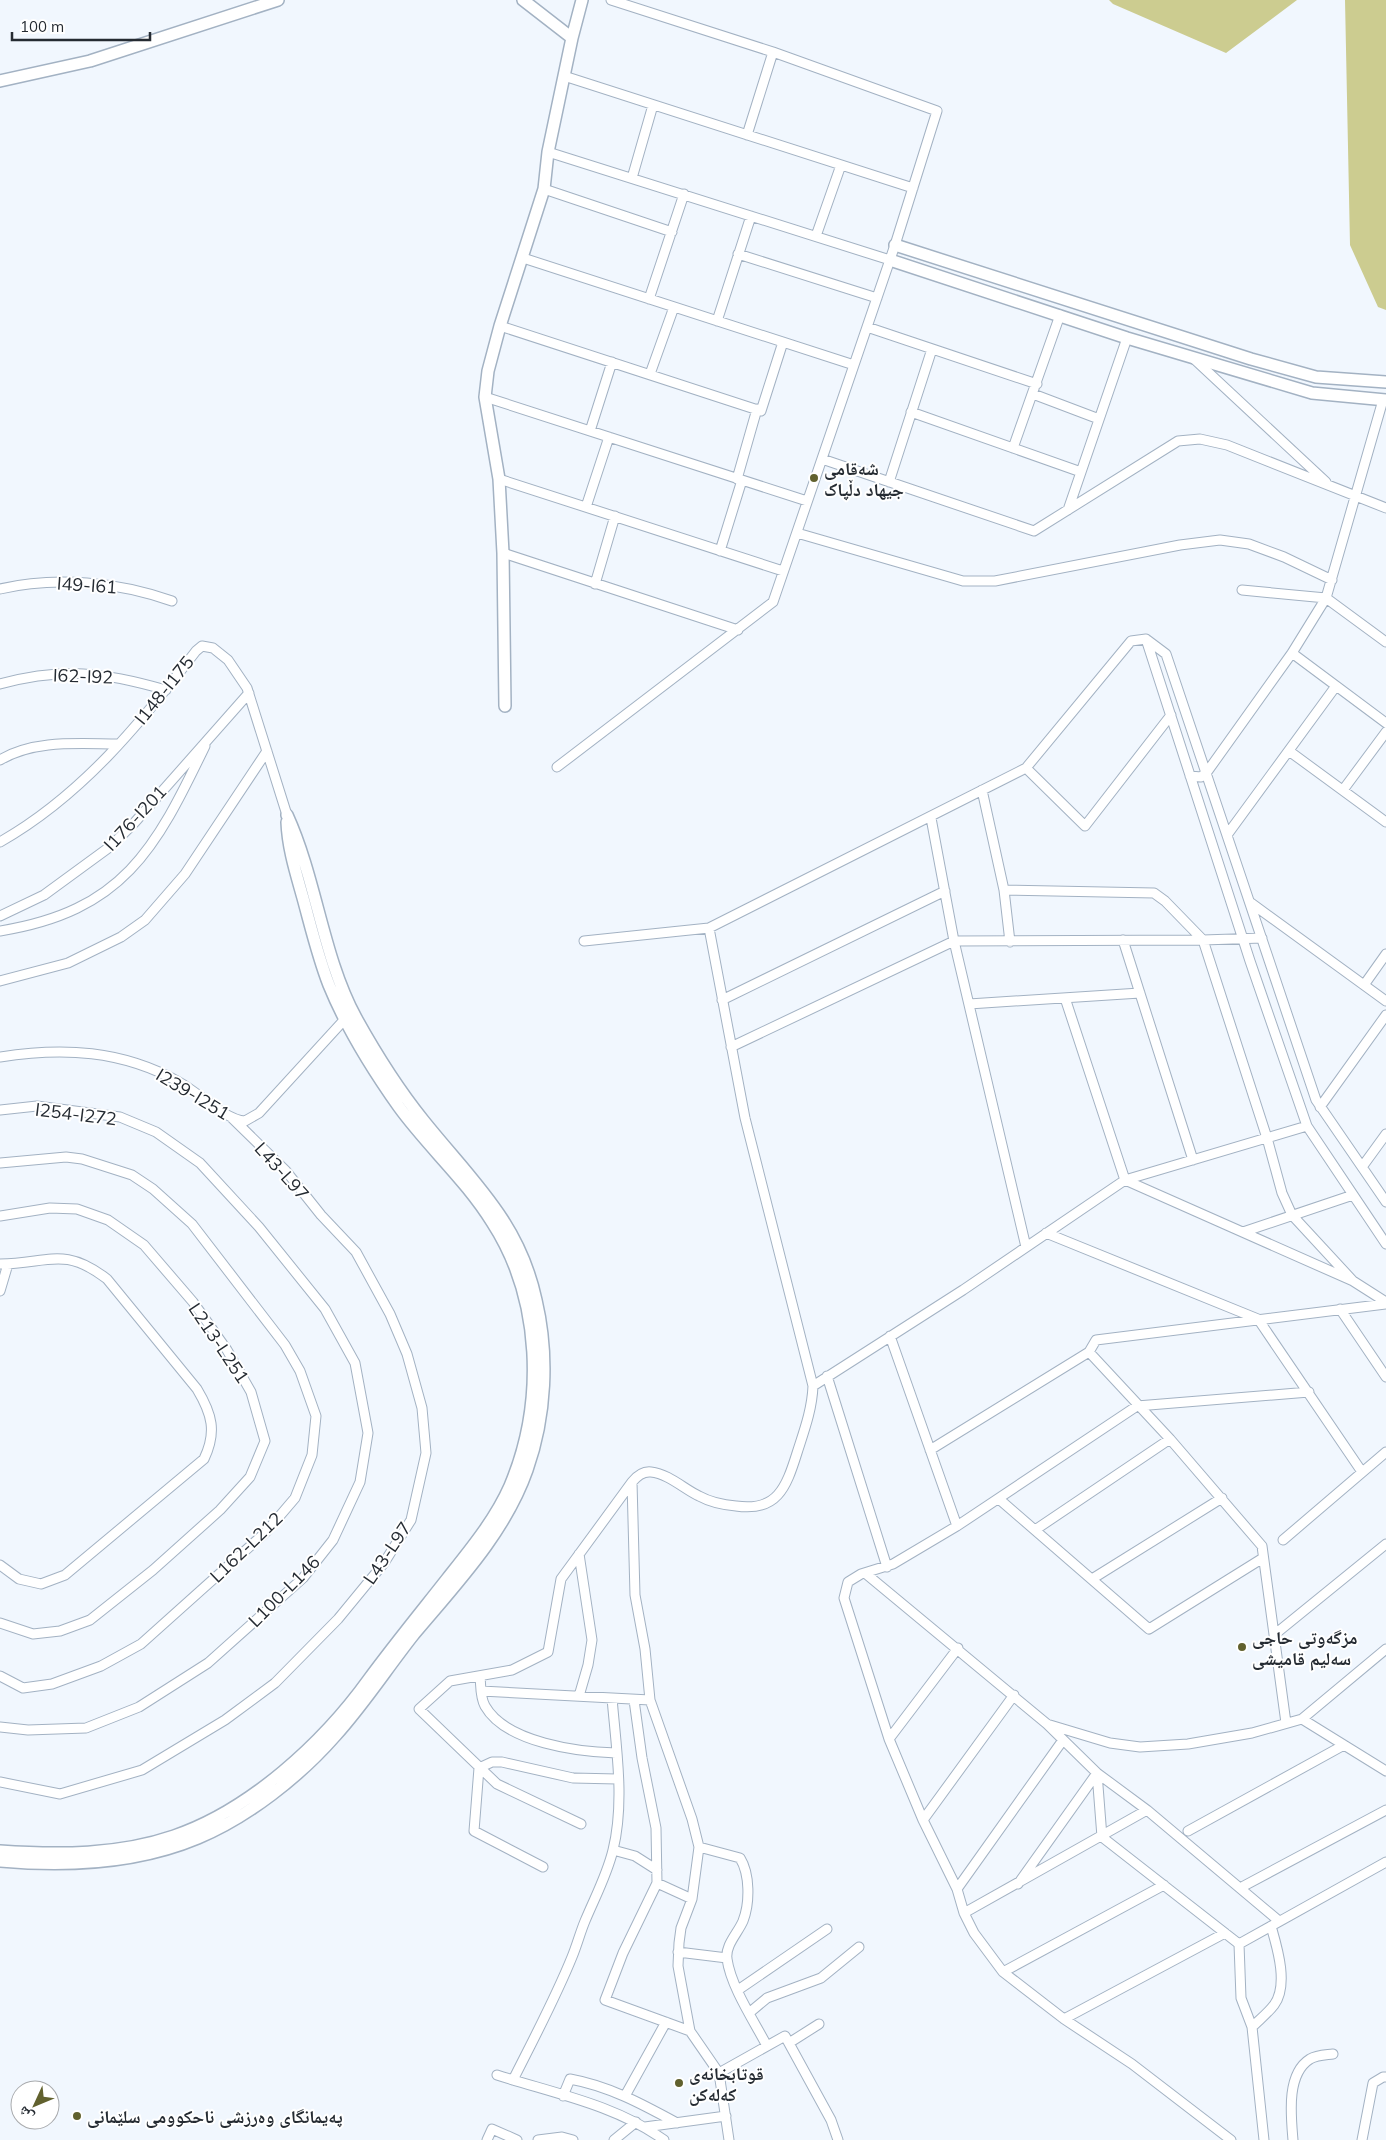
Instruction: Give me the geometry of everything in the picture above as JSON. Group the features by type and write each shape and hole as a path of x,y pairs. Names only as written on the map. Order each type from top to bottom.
{"street":[{"path":"0,81 90,61 278,0"},
{"path":"523,0 572,38"},
{"path":"505,706 503,554 499,479 485,397 488,371 500,326 544,190 548,152 582,0"},
{"path":"557,767 773,602 890,260 937,111 773,52 611,0"},
{"path":"747,135 773,52"},
{"path":"564,76 913,188"},
{"path":"632,178 653,105"},
{"path":"548,152 816,236 1127,338 1312,393 1384,400 1326,598 1292,653 1207,772 1198,777 1190,776"},
{"path":"816,236 841,165"},
{"path":"544,190 672,232"},
{"path":"649,299 684,194"},
{"path":"717,321 751,216"},
{"path":"895,245 1168,334 1316,377 1386,382"},
{"path":"738,254 877,298"},
{"path":"523,258 854,365"},
{"path":"650,374 674,307"},
{"path":"1013,448 1034,394 1060,315"},
{"path":"500,326 762,411 783,342"},
{"path":"867,327 1037,384"},
{"path":"1068,510 1127,338"},
{"path":"889,482 932,348"},
{"path":"1190,356 1329,485"},
{"path":"590,431 612,362"},
{"path":"1312,393 1316,377"},
{"path":"1034,394 1099,420"},
{"path":"485,397 807,501"},
{"path":"720,551 758,409"},
{"path":"912,412 1081,472"},
{"path":"586,507 609,437"},
{"path":"822,459 1034,531 1178,441 1200,439 1227,445 1386,508"},
{"path":"499,479 783,572"},
{"path":"596,584 615,516"},
{"path":"796,533 963,581 995,581 1180,545 1220,540 1249,544 1284,557 1332,580"},
{"path":"503,554 738,630"},
{"name":"I49-I61","path":"0,589 22,584 64,582 139,589 172,601"},
{"path":"1242,590 1326,598 1386,642"},
{"path":"1146,639 1243,940 1307,1126 1386,1244"},
{"path":"584,941 709,928 931,818 1026,768 1130,641 1146,639 1166,654 1316,1100 1386,1202"},
{"name":"I148-I175","path":"0,842 60,802 119,744 166,690 196,651 204,646 213,648 228,660 241,677 249,693 287,815"},
{"path":"1292,653 1386,723"},
{"name":"I62-I92","path":"0,684 50,674 88,673 113,676 166,690"},
{"path":"1227,835 1336,686"},
{"name":"I176-I201","path":"0,916 44,895 110,846 136,822 209,736 249,693"},
{"path":"1026,768 1085,826 1170,715"},
{"path":"1343,790 1386,732"},
{"path":"0,931 32,924 79,907 107,891 134,868 169,818 209,736"},
{"path":"2,758 51,745 119,744"},
{"path":"0,981 68,963 122,937 145,920 172,892 185,874 267,751"},
{"path":"1289,751 1386,822"},
{"path":"982,790 1004,890 1010,942"},
{"path":"0,1861 56,1864 126,1857 169,1848 199,1838 222,1826 284,1784 324,1748 453,1579 502,1501 524,1445 533,1394 533,1354 529,1319 514,1266 494,1223 474,1196 399,1107 323,968 290,852 287,815"},
{"path":"931,818 954,941 1026,1247"},
{"path":"1004,890 1154,893 1202,940 1267,1138 1282,1193 1292,1214 1353,1281"},
{"path":"722,1000 945,891"},
{"path":"1250,902 1386,1001"},
{"path":"581,1824 507,1790 488,1778 419,1708 450,1681 512,1670 548,1652 561,1579 637,1476 651,1472 670,1478 700,1497 714,1502 745,1507 767,1504 781,1491 790,1474 811,1411 813,1386 745,1118 709,928"},
{"path":"731,1047 954,941 1243,940 1262,938"},
{"path":"1123,940 1193,1160"},
{"path":"1364,985 1386,954"},
{"path":"969,1004 1140,993"},
{"path":"1065,998 1125,1180 1353,1281 1386,1303"},
{"path":"1320,1106 1386,1015"},
{"name":"I239-I251","path":"0,1057 63,1050 117,1058 152,1069 178,1081 232,1118 248,1120 259,1113 349,1016"},
{"name":"I254-I272","path":"0,1110 37,1106 120,1117 156,1132 200,1163"},
{"name":"L43-L97","path":"0,1782 60,1794 142,1770 225,1720 276,1683 338,1619 384,1563 411,1520 426,1453 422,1408 407,1354 390,1314 356,1252 321,1215 286,1171 232,1118"},
{"path":"813,1386 1125,1180 1307,1126"},
{"path":"1362,1167 1386,1134"},
{"name":"L162-L212","path":"0,1163 66,1157 82,1159 132,1176 152,1189 192,1224 285,1345 300,1371 316,1416 312,1455 295,1498 266,1532 140,1644 101,1666 52,1684 24,1688 0,1676"},
{"name":"L100-L146","path":"0,1727 28,1730 86,1728 139,1707 208,1663 303,1578 333,1540 360,1482 368,1432 355,1363 325,1309 259,1227 200,1163"},
{"path":"1243,1232 1353,1195"},
{"name":"L213-L251","path":"0,1216 50,1208 77,1209 108,1220 144,1245 193,1302 228,1350 251,1392 264,1441 250,1477 220,1510 153,1570 90,1620 60,1631 33,1634 0,1623"},
{"path":"1046,1233 1258,1319 1362,1472"},
{"path":"0,1290 4,1264 56,1257 80,1262 94,1269 107,1279 197,1389 209,1409 212,1442 204,1459 64,1575 41,1584 19,1579 0,1565"},
{"path":"930,1450 1089,1352 1096,1340 1386,1303"},
{"path":"1340,1309 1386,1377"},
{"path":"890,1336 957,1526"},
{"path":"1089,1352 1137,1406 1170,1439 1262,1546 1286,1723"},
{"path":"827,1376 888,1567"},
{"path":"1231,2140 1132,2064 1064,2019 1003,1972 974,1933 964,1913 957,1889 923,1820 889,1739 844,1598 848,1582 865,1573 888,1567 957,1526 1137,1406 1309,1392"},
{"path":"1035,1530 1170,1439"},
{"path":"1283,1540 1386,1452"},
{"path":"632,1482 635,1595 645,1649 650,1700 692,1819 699,1847 692,1899 681,1928 678,1952 681,1990 690,2031 719,2073 729,2140"},
{"path":"1092,1578 1222,1498"},
{"path":"999,1499 1149,1629 1264,1558"},
{"path":"1274,1635 1385,1546"},
{"path":"579,1696 588,1666 592,1640 580,1554"},
{"path":"865,1573 1014,1695 1097,1773 1147,1810 1240,1888 1275,1923 1281,1976 1280,1996 1274,2005 1252,2027"},
{"path":"0,1851 51,1854 115,1850 174,1836 226,1811 275,1777 320,1738 360,1691 391,1648 453,1579"},
{"path":"889,1739 958,1648"},
{"path":"1047,1724 1110,1743 1140,1747 1188,1744 1252,1733 1302,1719 1386,1649"},
{"path":"480,1676 482,1699 489,1712 497,1719 528,1737 551,1745 584,1751 616,1753"},
{"path":"481,1691 650,1700"},
{"path":"923,1820 1014,1695"},
{"path":"513,2080 552,2004 585,1920 600,1889 613,1850 618,1810 618,1779 612,1698"},
{"path":"634,1700 642,1758 656,1828 657,1883 623,1953 605,2000 690,2031"},
{"path":"1302,1719 1386,1771"},
{"path":"957,1889 1063,1740"},
{"path":"1188,1831 1344,1745"},
{"path":"479,1768 492,1762 502,1762 573,1778 618,1779"},
{"path":"479,1768 474,1832 543,1867"},
{"path":"1097,1773 1102,1837 1239,1944"},
{"path":"1018,1884 1097,1773"},
{"path":"964,1913 1147,1810"},
{"path":"1240,1888 1386,1810"},
{"path":"699,1847 740,1858 747,1869 747,1906 744,1920 728,1950 727,1958 738,1990 767,2046"},
{"path":"613,1850 635,1856 657,1870"},
{"path":"1239,1944 1386,1862"},
{"path":"657,1883 692,1899"},
{"path":"1003,1972 1164,1885"},
{"path":"738,1990 827,1929"},
{"path":"1064,2019 1225,1933"},
{"path":"1239,1944 1238,1960 1241,1998 1252,2027 1264,2140"},
{"path":"749,2013 767,1998 821,1978 859,1947"},
{"path":"678,1952 727,1958"},
{"path":"626,2096 666,2022"},
{"path":"789,2043 819,2024"},
{"path":"719,2073 785,2036 831,2120 838,2140"},
{"path":"1292,2140 1292,2092 1298,2075 1309,2060 1333,2054"},
{"path":"497,2075 636,2122 664,2140"},
{"path":"1362,2140 1373,2083 1386,2077"},
{"path":"563,2096 570,2079 593,2083 626,2096 677,2123"},
{"path":"645,2127 726,2116"},
{"path":"614,2140 636,2122"},
{"path":"487,2140 492,2129 517,2140"},
{"path":"538,2140 553,2137 573,2140"}],"green space":[{"path":"1109,0 1297,0 1226,53 1113,4"},
{"path":"1345,0 1386,0 1386,310 1378,307 1350,245"}],"place":[{"name":"شەقامی جیهاد دڵپاک","path":"814,478"},
{"name":"مزگەوتی حاجی سەلیم قامیشی","path":"1242,1647"},
{"name":"قوتابخانەی کەلەکن","path":"679,2083"},
{"name":"پەیمانگای وەرزشی ناحکوومی سلێمانی","path":"77,2116"}]}
